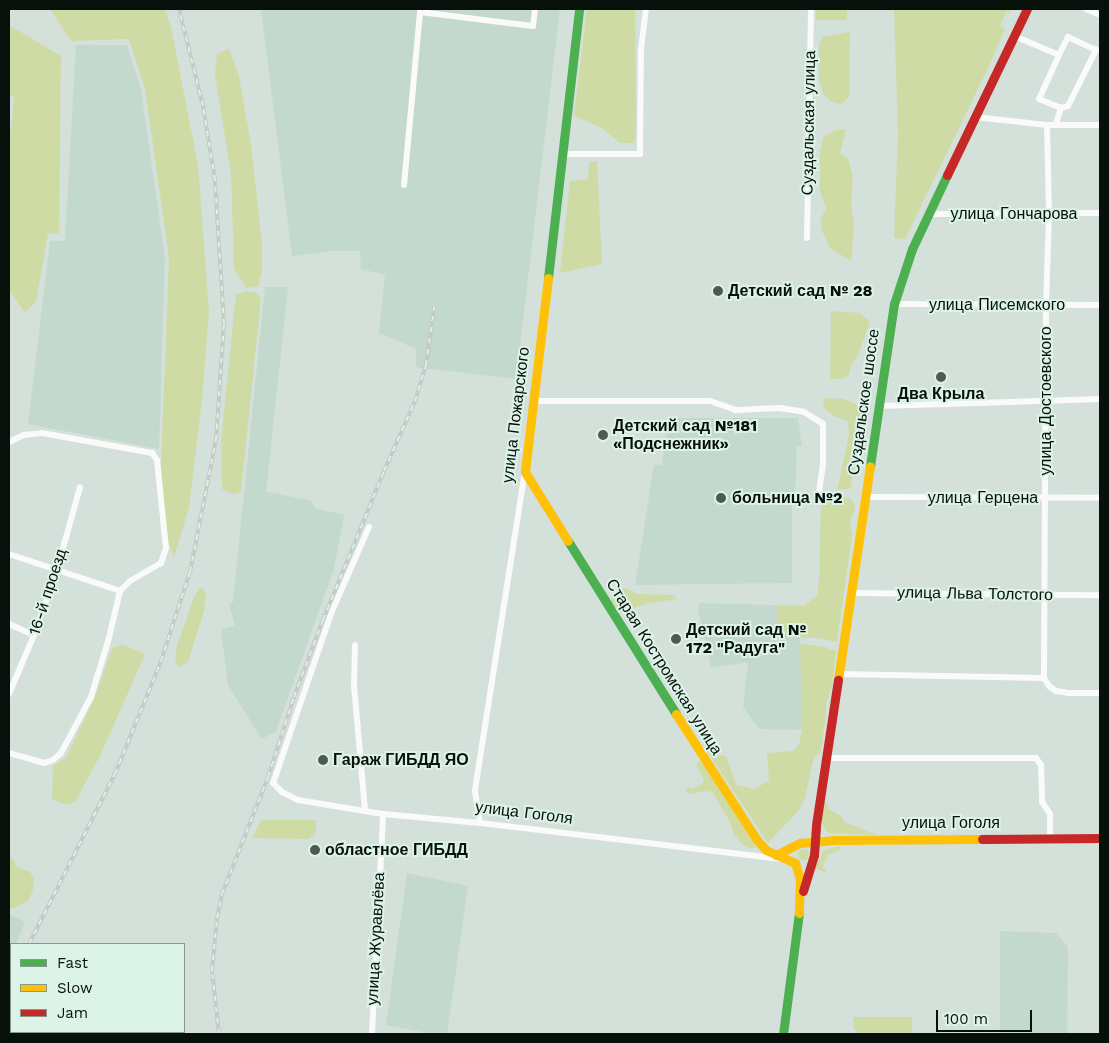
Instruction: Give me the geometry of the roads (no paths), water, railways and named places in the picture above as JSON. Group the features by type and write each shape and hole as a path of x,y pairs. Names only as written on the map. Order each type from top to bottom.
{"street":[{"path":"404,185 420,12 533,26 535,9"},
{"name":"улица Пожарского","path":"480,823 475,790 525,472 579,9"},
{"name":"Суздальская улица","path":"807,238 811,9"},
{"name":"Суздальское шоссе","path":"783,1034 801,898 814,855 816,826 894,304 912,249 1027,9"},
{"path":"1086,9 1100,15"},
{"path":"563,154 640,154 642,49 646,10"},
{"path":"1014,36 1059,55"},
{"path":"1068,37 1098,50 1068,106 1061,108 1039,99 1068,37"},
{"path":"1056,124 1061,108"},
{"path":"975,117 1046,125 1100,124"},
{"name":"улица Достоевского","path":"1044,678 1046,595 1046,305 1049,213 1046,125"},
{"name":"улица Гончарова","path":"928,214 1100,213"},
{"name":"улица Писемского","path":"894,304 1100,305"},
{"path":"879,406 1046,399 1100,399"},
{"path":"533,402 710,401 736,410 780,408 804,412 824,424 823,464 819,494"},
{"path":"9,442 24,435 42,433 146,451 155,455 166,552 161,563 130,581 120,591 109,638 91,697 61,753 54,760 44,763 9,753"},
{"name":"Старая Костромская улица","path":"525,472 637,654 757,840 776,855 793,862"},
{"name":"16-й проезд","path":"9,694 34,635 57,570 80,486"},
{"name":"улица Герцена","path":"866,497 1100,498"},
{"name":"улица Гоголя","path":"369,527 332,612 273,783 282,792 298,800 383,814 480,823 793,862"},
{"path":"9,554 120,591"},
{"name":"улица Льва Толстого","path":"850,593 1100,595"},
{"path":"9,624 34,635"},
{"path":"355,646 354,685 365,811"},
{"path":"839,674 1044,678 1049,686 1056,691 1100,693"},
{"path":"827,758 1033,757 1041,765 1042,802 1050,814 1050,838"},
{"name":"улица Журавлёва","path":"372,1034 383,814"},
{"path":"816,826 823,836 835,840"},
{"name":"Суздальское шоссе","path":"798,845 816,826"},
{"name":"улица Гоголя","path":"765,858 798,845 835,840 1100,838"},
{"path":"814,855 812,846 798,845 791,854 793,862 805,866 814,855 822,845 835,840"},
{"name":"Суздальское шоссе","path":"793,862 800,879 801,898"}],"railway":[{"path":"30,943 115,774 161,661 190,572 216,440 224,324 215,180 203,106 179,9"},
{"path":"219,1034 212,971 217,918 222,894 268,777 294,697 323,620 415,401 426,365 434,307"}],"place":[{"name":"Детский сад № 28","path":"718,291"},
{"name":"Два Крыла","path":"941,377"},
{"name":"Детский сад №181 «Подснежник»","path":"603,435"},
{"name":"больница №2","path":"721,498"},
{"name":"Детский сад № 172 \"Радуга\"","path":"676,639"},
{"name":"Гараж ГИБДД ЯО","path":"323,760"},
{"name":"областное ГИБДД","path":"315,850"}]}
